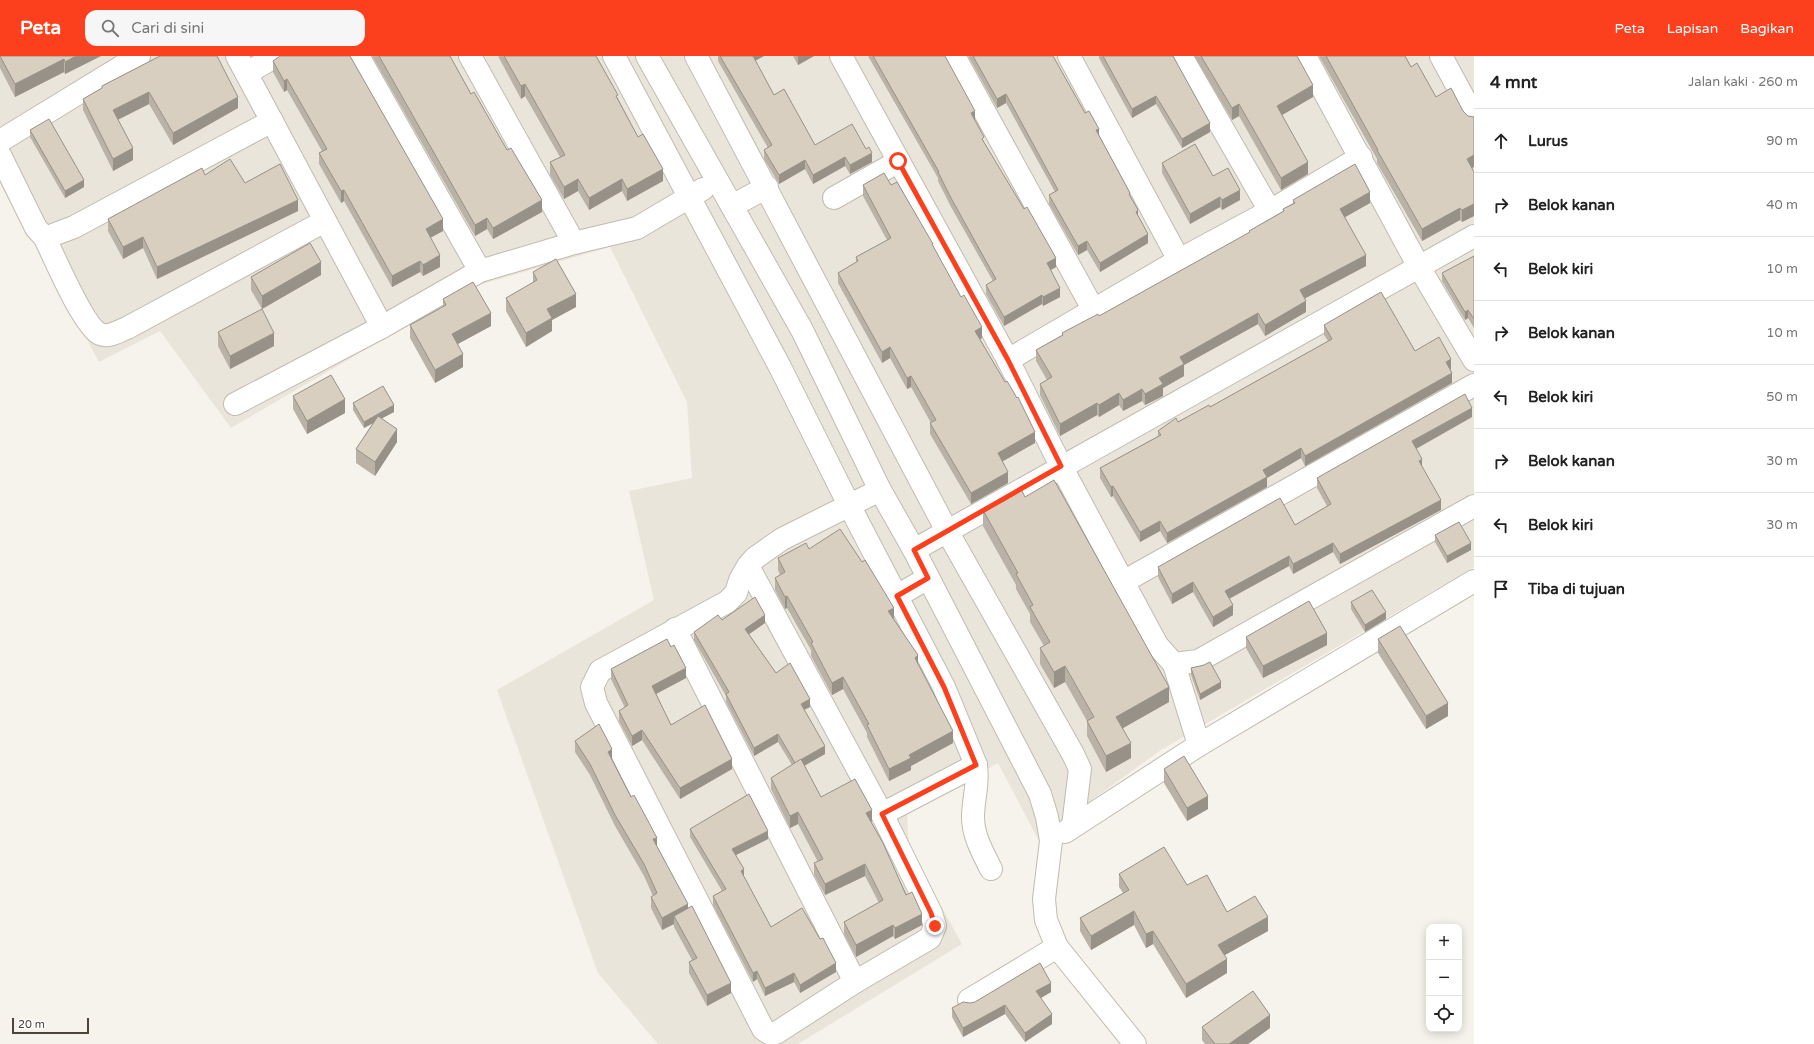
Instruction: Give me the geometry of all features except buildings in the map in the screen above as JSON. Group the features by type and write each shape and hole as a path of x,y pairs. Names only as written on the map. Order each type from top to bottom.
{"street":[{"path":"0,141 139,56"},
{"path":"276,56 242,65 382,327"},
{"path":"358,56 480,271"},
{"path":"470,56 574,243"},
{"path":"614,56 780,367 849,505 944,687 976,765 978,775 973,818 977,841 991,869"},
{"path":"647,56 802,330 880,490 914,550 1040,794 1048,817 1051,841 1044,899 1046,920 1057,947 1134,1044"},
{"path":"696,56 947,531 1073,754 1080,769 1073,826"},
{"path":"841,56 1008,360 1061,466 1157,645 1174,664 1199,744"},
{"path":"954,56 1093,309"},
{"path":"1069,56 1179,260"},
{"path":"1181,56 1270,211"},
{"path":"1305,56 1419,267 1474,360"},
{"path":"1441,56 1471,103"},
{"path":"46,238 74,227 272,121"},
{"path":"0,155 36,228 46,238 73,295 90,324 100,334 109,335 127,328 325,221"},
{"path":"1008,360 1179,260 1270,211 1360,157"},
{"path":"834,198 898,161"},
{"path":"235,404 382,327 480,271 574,243 637,228 717,180"},
{"path":"732,206 766,187"},
{"path":"914,550 1061,466 1474,236"},
{"path":"1123,582 1474,385"},
{"path":"748,566 882,814 931,913 935,926 930,938 855,982 776,1033 769,1033 763,1029 600,710 592,687 600,671 726,602 736,593 740,580 748,566 755,558 782,538 880,490"},
{"path":"1174,664 1198,661 1474,506"},
{"path":"897,596 928,578"},
{"path":"1051,841 1199,744 1474,581"},
{"path":"675,629 855,982"},
{"path":"882,814 976,765"},
{"path":"969,1000 1057,947"}],"shaded area":[{"path":"0,56 1474,56 1474,567 1161,750 1038,839 998,763 907,812 909,848 962,944 798,1044 658,1044 598,973 497,690 654,600 629,491 692,478 687,402 610,247 475,286 231,428 160,331 99,362 0,175"}],"route":[{"path":"898,161 1008,360 1061,466 914,550 928,578 897,596 944,687 976,765 882,814 931,913 935,926"}]}
